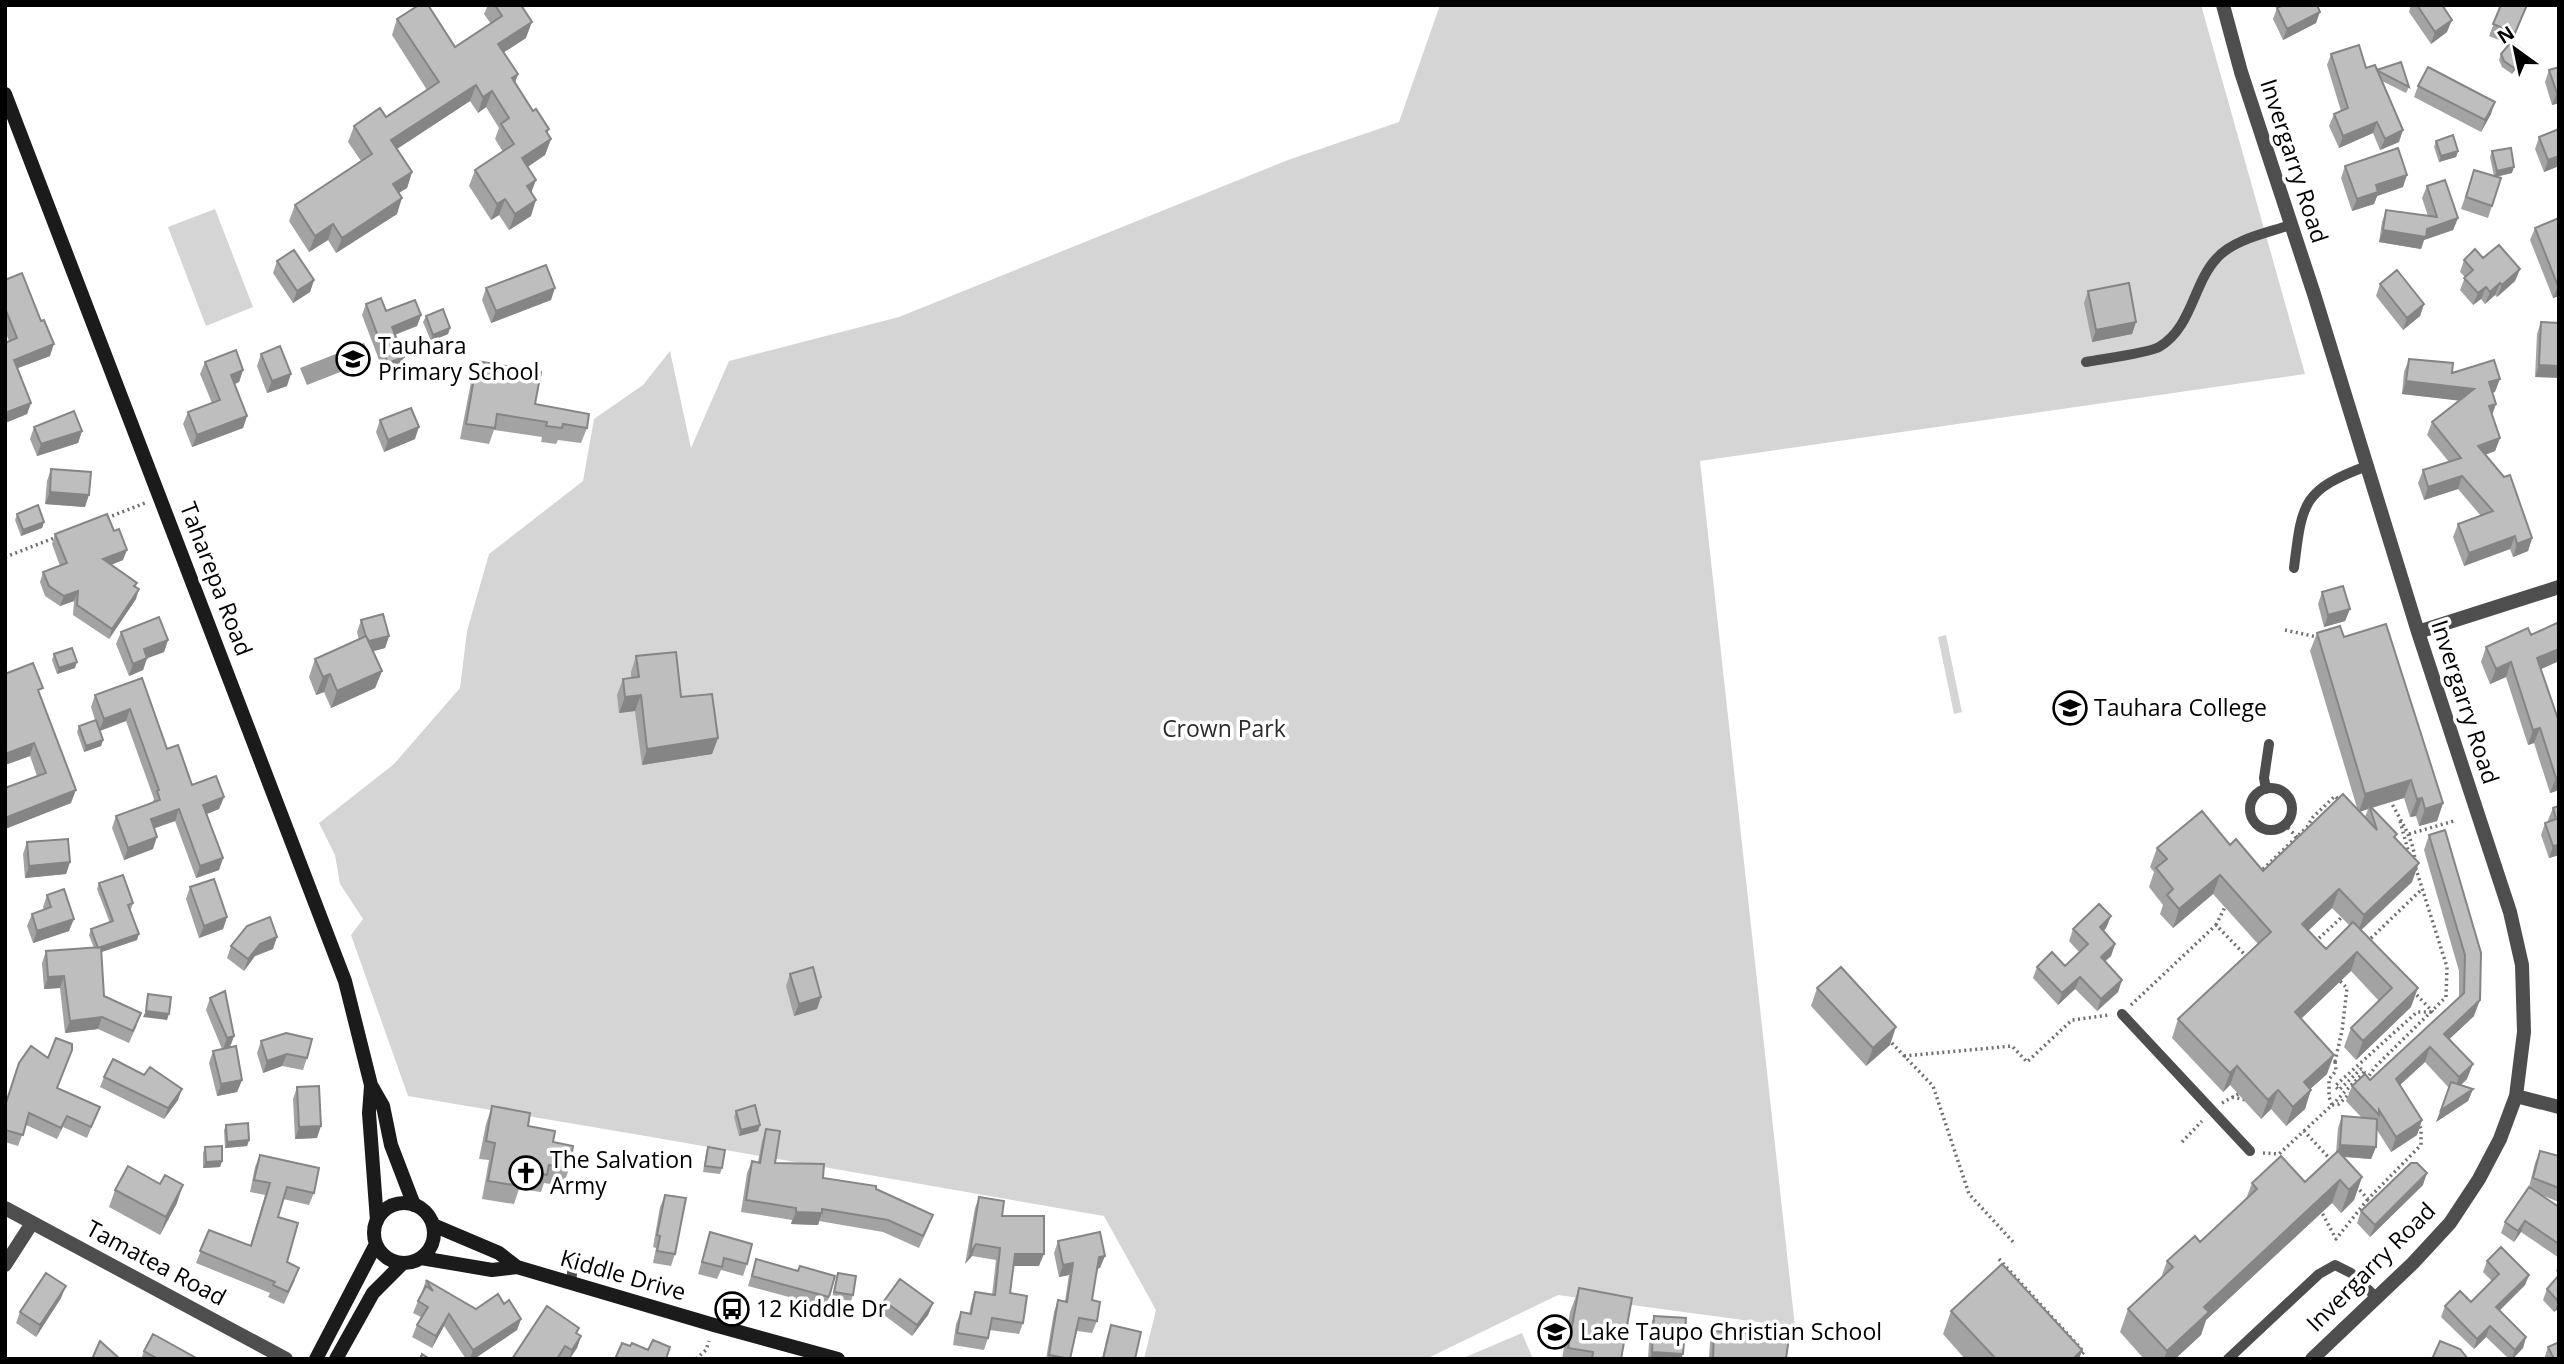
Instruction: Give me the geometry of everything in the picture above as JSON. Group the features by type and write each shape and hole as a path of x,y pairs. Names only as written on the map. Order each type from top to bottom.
{"street":[{"name":"Invergarry Road","path":"2222,5 2418,632 2510,912 2522,965 2525,1032 2516,1096 2500,1139 2479,1179 2450,1223 2312,1359"},
{"name":"Taharepa Road","path":"5,94 345,981 372,1085 383,1107 391,1145 414,1205 422,1210 433,1225"},
{"path":"2418,632 2559,587"},
{"name":"Taharepa Road","path":"316,1359 376,1244 374,1236 377,1222 369,1113 372,1085"},
{"path":"2516,1096 2559,1107"},
{"path":"377,1222 388,1208 414,1205"},
{"name":"Tamatea Road","path":"5,1208 286,1359"},
{"path":"5,1265 32,1223"},
{"path":"336,1359 373,1293 403,1263 422,1258 432,1243 433,1225"},
{"name":"Kiddle Drive","path":"433,1225 499,1253 517,1267"},
{"path":"376,1244 386,1257 403,1263"},
{"name":"Kiddle Drive","path":"422,1258 492,1269 517,1267 838,1359"}],"lane":[{"path":"2086,362 2159,347 2175,332 2189,311 2203,277 2218,256 2238,244 2290,225"},
{"path":"2294,568 2300,519 2306,505 2332,481 2367,466"},
{"path":"2266,789 2264,778 2269,744"},
{"path":"2266,789 2280,790 2289,799 2291,813 2284,824 2272,830 2259,826 2251,815 2251,802 2255,796 2266,789"},
{"path":"2122,1014 2250,1152"},
{"path":"571,1283 574,1255"},
{"path":"2228,1359 2319,1273 2335,1265 2351,1273 2376,1297"}],"path":[{"path":"96,522 160,497"},
{"path":"5,556 57,537"},
{"path":"2285,630 2320,638"},
{"path":"2307,827 2313,817 2335,796 2343,804"},
{"path":"2332,1105 2339,1104 2366,1080 2376,1066 2446,997 2446,967 2400,820 2389,797 2381,805"},
{"path":"2251,881 2307,827 2326,813"},
{"path":"2400,820 2409,834 2416,869"},
{"path":"2409,834 2454,821"},
{"path":"2284,824 2297,837"},
{"path":"2402,853 2416,869"},
{"path":"2408,865 2416,869"},
{"path":"2409,875 2416,869"},
{"path":"2367,943 2422,889"},
{"path":"1904,1056 2012,1046 2027,1062 2072,1020 2122,1014 2216,925 2224,908 2233,899"},
{"path":"2309,948 2349,910"},
{"path":"2216,925 2244,957 2256,962"},
{"path":"2332,1105 2329,1079 2336,1071 2335,1060 2342,1031 2347,988 2337,978"},
{"path":"2405,982 2433,1012"},
{"path":"2250,1152 2278,1154 2364,1072 2361,1069 2339,1090 2336,1086 2376,1049 2417,1012 2433,1012"},
{"path":"1887,1038 1933,1086 1969,1194 2015,1244"},
{"path":"2329,1054 2335,1060"},
{"path":"2366,1080 2374,1089"},
{"path":"2218,1107 2243,1091"},
{"path":"2232,1097 2247,1101"},
{"path":"2182,1142 2208,1116"},
{"path":"2319,1208 2336,1239 2346,1230 2368,1199 2421,1145 2421,1129 2417,1121"},
{"path":"2304,1131 2334,1164"},
{"path":"2353,1184 2368,1199"},
{"path":"1999,1259 2084,1352 2077,1359"},
{"path":"696,1359 706,1350 714,1325"}],"green space":[{"name":"Crown Park","path":"1440,5 2201,5 2305,374 1700,461 1795,1327 1558,1295 1426,1359 1144,1359 1156,1310 1104,1216 408,1096 351,935 363,919 340,884 335,855 319,823 394,764 460,688 467,631 489,554 583,481 594,419 643,385 670,351 691,448 729,361 899,317 1288,160 1399,122"},
{"path":"215,209 253,307 206,326 168,227"},
{"path":"1946,635 1962,712 1954,714 1938,637"},
{"path":"1522,1333 1533,1359 1461,1359"}],"shaded area":[{"path":"364,343 371,360 307,385 300,368"}],"building":[{"path":"419,5 428,5 455,47 502,16 495,5 521,5 532,22 498,44 518,74 512,78 533,111 536,109 549,129 546,131 551,139 522,158 536,180 527,186 536,200 515,214 505,199 497,204 475,170 514,144 501,124 509,118 492,91 483,97 476,85 391,140 412,172 393,184 402,198 342,238 333,224 315,236 295,205 372,154 354,126 380,108 386,117 439,82 397,19"},
{"path":"2283,5 2317,5 2320,12 2287,29 2277,8"},
{"path":"2417,5 2442,5 2452,20 2435,32"},
{"path":"2501,5 2527,5 2515,33 2493,24"},
{"path":"2511,42 2526,53 2514,68 2504,61 2501,54"},
{"path":"2359,45 2366,68 2375,65 2403,130 2385,139 2377,122 2343,136 2334,114 2348,108 2331,54"},
{"path":"2401,62 2409,87 2377,70"},
{"path":"2428,67 2495,102 2485,120 2418,86"},
{"path":"2559,67 2559,92 2557,93 2549,70"},
{"path":"2559,129 2559,156 2548,160 2539,137"},
{"path":"2453,135 2458,151 2441,156 2436,141"},
{"path":"2398,148 2407,175 2376,185 2378,192 2357,199 2345,166"},
{"path":"2511,148 2514,167 2497,171 2492,151"},
{"path":"2474,170 2501,178 2492,206 2466,197"},
{"path":"2445,180 2458,218 2427,229 2426,237 2383,230 2386,210 2437,217 2427,186"},
{"path":"2559,218 2559,286 2558,286 2535,228"},
{"path":"2499,245 2520,269 2490,292 2486,287 2478,293 2464,278 2473,270 2464,260 2475,249 2483,258"},
{"path":"294,250 314,280 297,291 277,261"},
{"path":"546,265 555,288 496,311 486,288"},
{"path":"2397,270 2424,304 2407,318 2380,284"},
{"path":"22,273 41,321 44,320 54,344 14,360 31,403 5,413 5,343 17,338 5,308 5,280"},
{"path":"2129,283 2136,322 2096,330 2088,291"},
{"path":"381,298 386,311 415,300 421,315 392,327 404,357 388,363 366,304"},
{"path":"443,309 450,328 433,335 426,316"},
{"path":"2541,322 2559,323 2559,366 2539,365"},
{"path":"280,346 291,374 272,381 261,354"},
{"path":"236,350 243,370 231,375 247,416 197,435 188,412 220,400 205,362"},
{"path":"2409,359 2453,363 2452,373 2494,360 2500,379 2489,382 2496,404 2489,406 2500,438 2478,446 2504,477 2510,475 2532,538 2517,544 2515,536 2469,553 2458,524 2493,511 2462,476 2428,487 2423,470 2461,458 2432,422 2474,389 2406,381"},
{"path":"477,361 541,372 535,404 589,414 587,428 563,424 562,428 546,426 547,422 497,414 495,428 466,424"},
{"path":"411,408 419,427 388,440 380,420"},
{"path":"74,411 82,431 41,444 34,427"},
{"path":"51,469 91,472 89,495 50,492"},
{"path":"38,505 44,522 23,530 17,514"},
{"path":"107,514 114,531 119,529 127,550 103,559 137,583 134,586 139,589 112,629 77,605 78,591 64,596 49,586 43,572 67,563 55,534"},
{"path":"2343,586 2350,609 2328,615 2322,592"},
{"path":"383,614 389,636 369,641 361,620"},
{"path":"159,617 168,640 144,649 147,658 133,664 121,632"},
{"path":"2559,622 2559,649 2537,658 2559,722 2559,777 2556,778 2540,728 2533,730 2511,662 2496,669 2486,647 2528,628 2531,635"},
{"path":"2386,624 2443,803 2425,809 2422,798 2417,799 2411,780 2365,794 2317,633 2340,626 2344,637"},
{"path":"366,636 382,671 337,691 330,674 323,677 315,659"},
{"path":"72,648 77,662 59,668 54,654"},
{"path":"676,652 681,697 712,694 718,738 647,749 641,695 625,697 623,679 639,677 636,656"},
{"path":"33,663 43,688 38,690 76,790 5,818 5,788 46,773 34,743 5,754 5,674"},
{"path":"142,678 167,749 178,745 192,785 216,776 224,797 203,805 223,858 200,866 179,809 151,819 157,837 128,848 116,816 160,800 159,790 130,709 104,719 95,695"},
{"path":"96,720 103,740 86,746 79,726"},
{"path":"2343,794 2377,830 2369,805 2397,834 2394,837 2419,863 2364,915 2339,889 2302,924 2326,949 2353,922 2418,988 2363,1041 2351,1028 2392,988 2357,952 2295,1012 2334,1055 2304,1082 2311,1090 2293,1107 2278,1090 2268,1100 2237,1066 2230,1073 2178,1019 2271,932 2220,875 2179,909 2167,895 2173,889 2156,868 2167,859 2157,848 2202,811 2230,845 2236,839 2263,871"},
{"path":"2559,806 2559,845 2553,846 2545,823 2556,819 2553,808"},
{"path":"2445,830 2481,953 2480,1000 2444,1034 2473,1064 2459,1077 2430,1047 2396,1079 2422,1120 2396,1137 2379,1110 2379,1115 2352,1086 2365,1074 2370,1080 2464,993 2465,955 2429,835"},
{"path":"68,839 70,862 29,866 27,842"},
{"path":"123,875 133,903 128,905 139,934 98,948 91,929 113,921 99,883"},
{"path":"214,879 227,917 204,926 190,887"},
{"path":"64,889 74,919 37,931 32,914 51,907 47,895"},
{"path":"2099,904 2111,916 2100,927 2115,944 2101,957 2122,980 2101,999 2080,977 2062,993 2037,967 2052,952 2065,966 2088,944 2073,929"},
{"path":"270,917 277,937 260,944 248,959 231,946 247,926"},
{"path":"101,947 104,996 141,1013 133,1031 102,1017 70,1021 64,976 48,977 46,951"},
{"path":"813,967 821,997 799,1004 790,974"},
{"path":"1841,967 1896,1027 1873,1048 1817,988"},
{"path":"225,991 234,1036 227,1038 210,998"},
{"path":"148,994 171,997 169,1014 146,1011"},
{"path":"286,1033 312,1039 307,1058 287,1054 267,1061 261,1041"},
{"path":"56,1038 72,1044 57,1088 100,1107 91,1127 67,1116 61,1128 29,1113 23,1135 5,1130 5,1106 19,1063 31,1046 48,1058"},
{"path":"236,1046 242,1080 221,1084 213,1051"},
{"path":"113,1059 144,1075 150,1067 182,1089 168,1108 104,1077"},
{"path":"2451,1082 2473,1089 2441,1110"},
{"path":"319,1086 321,1126 299,1127 297,1087"},
{"path":"755,1105 760,1125 741,1130 736,1111"},
{"name":"The Salvation Army","path":"492,1106 530,1113 528,1126 555,1131 553,1142 573,1146 569,1169 549,1165 547,1175 523,1170 520,1186 488,1181 495,1143 486,1141"},
{"path":"2342,1116 2377,1119 2376,1147 2340,1145"},
{"path":"248,1123 249,1140 227,1142 226,1125"},
{"path":"766,1129 780,1131 775,1163 824,1164 823,1178 876,1186 876,1189 933,1215 923,1236 888,1220 822,1209 822,1213 796,1212 796,1208 746,1200 752,1161 760,1163"},
{"path":"222,1146 222,1161 206,1162 205,1147"},
{"path":"708,1147 725,1150 722,1168 705,1166"},
{"path":"2338,1151 2362,1177 2349,1190 2340,1180 2204,1307 2209,1312 2167,1351 2128,1309 2173,1267 2167,1261 2195,1236 2200,1242 2257,1189 2252,1183 2281,1156 2305,1182"},
{"path":"2540,1151 2559,1156 2559,1188 2533,1178"},
{"path":"260,1155 319,1168 314,1193 287,1187 278,1217 298,1223 287,1262 299,1268 288,1292 273,1285 275,1282 200,1251 209,1230 251,1246 270,1183 254,1180"},
{"path":"2411,1163 2417,1163 2427,1173 2375,1225 2361,1211"},
{"path":"128,1166 160,1184 165,1175 183,1185 166,1217 115,1190"},
{"path":"2529,1187 2559,1207 2559,1244 2525,1221 2518,1231 2505,1222"},
{"path":"665,1195 686,1198 675,1254 657,1251 660,1236 657,1235"},
{"path":"979,1197 1004,1201 1002,1216 1044,1216 1044,1254 1015,1254 1010,1293 1027,1296 1023,1323 992,1318 988,1338 957,1333 961,1312 971,1314 975,1292 995,1295 1000,1248 976,1244 970,1253"},
{"path":"710,1232 752,1244 747,1264 724,1258 722,1267 702,1262"},
{"path":"1100,1232 1105,1256 1099,1257 1092,1300 1100,1302 1097,1321 1079,1318 1070,1359 1049,1355 1058,1300 1067,1302 1073,1263 1063,1265 1058,1241"},
{"path":"2501,1247 2529,1275 2496,1307 2526,1337 2515,1350 2490,1326 2477,1339 2445,1306 2460,1291 2471,1302 2499,1274 2487,1261"},
{"path":"756,1259 798,1271 800,1266 835,1276 829,1297 752,1276"},
{"path":"2002,1264 2082,1350 2073,1359 1996,1359 1951,1311"},
{"path":"46,1273 66,1286 40,1325 20,1312"},
{"path":"838,1273 856,1276 853,1295 834,1292"},
{"path":"2559,1275 2559,1301 2558,1301 2547,1289"},
{"path":"900,1279 933,1303 917,1325 884,1301"},
{"path":"426,1280 476,1309 498,1294 504,1304 509,1300 521,1319 473,1350 449,1314 436,1336 417,1325 428,1307 418,1301 426,1286 433,1291"},
{"path":"1579,1288 1632,1298 1621,1359 1592,1359 1593,1352 1568,1348"},
{"path":"547,1306 579,1328 576,1333 581,1336 572,1350 565,1346 557,1359 512,1359"},
{"path":"1654,1316 1686,1318 1683,1354 1652,1352"},
{"path":"1111,1325 1141,1332 1135,1359 1103,1359"},
{"path":"1714,1331 1789,1337 1786,1359 1713,1359"},
{"path":"153,1334 198,1359 158,1359 144,1351"},
{"path":"653,1340 670,1347 666,1359 615,1359 622,1343 630,1346 632,1343 648,1350"},
{"path":"100,1341 120,1359 92,1359"},
{"path":"2440,1341 2460,1349 2468,1359 2432,1359"},
{"path":"2559,1342 2559,1359 2554,1359 2548,1347"}],"place":[{"name":"Tauhara Primary School","path":"353,359"},
{"name":"Tauhara College","path":"2070,708"},
{"name":"The Salvation Army","path":"526,1173"},
{"name":"12 Kiddle Dr","path":"732,1309"},
{"name":"Lake Taupo Christian School","path":"1555,1332"}]}
